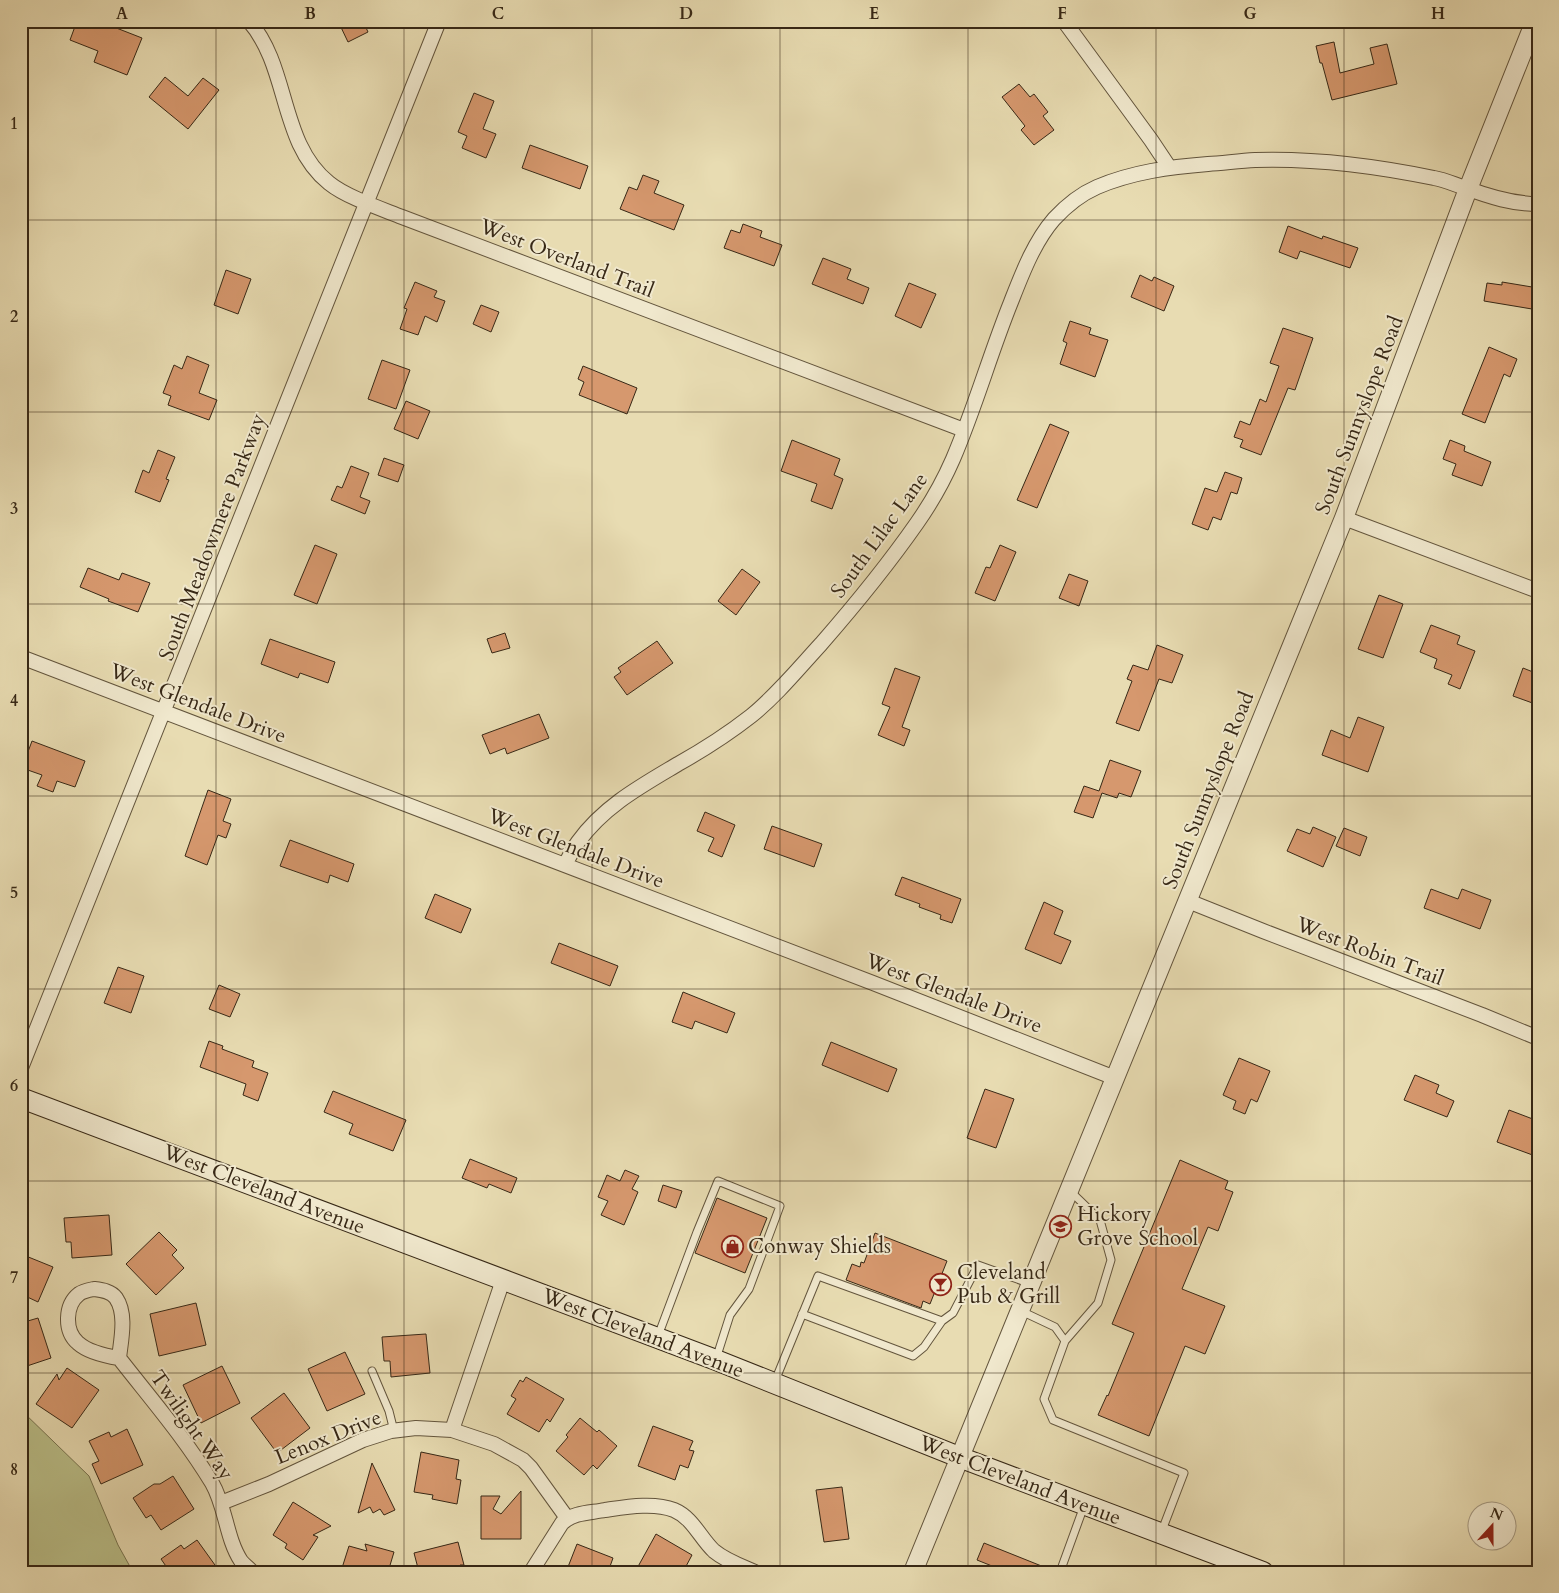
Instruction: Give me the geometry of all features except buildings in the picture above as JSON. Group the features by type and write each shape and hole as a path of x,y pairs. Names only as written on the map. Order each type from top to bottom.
{"main road":[{"name":"West Cleveland Avenue","path":"21,1098 716,1360 959,1457 1263,1572"}],"street":[{"name":"West Overland Trail","path":"249,21 261,37 272,60 301,148 310,163 330,184 338,189 402,218 964,430"},
{"name":"South Meadowmere Parkway","path":"21,1068 439,21"},
{"path":"1064,21 1169,167"},
{"name":"South Sunnyslope Road","path":"920,1570 959,1457 1344,518 1468,189 1535,21"},
{"name":"South Lilac Lane","path":"565,865 576,844 602,814 620,800 728,733 777,693 848,612 916,524 945,476 1022,274 1044,233 1069,205 1095,188 1132,174 1169,167 1254,160 1355,164 1440,179 1508,201 1538,204"},
{"path":"1344,518 1538,591"},
{"name":"West Glendale Drive","path":"21,657 1116,1078"},
{"name":"West Robin Trail","path":"1188,901 1263,932 1538,1038"},
{"path":"452,1430 503,1280"},
{"path":"94,1289 107,1291 115,1297 121,1310 122,1330 119,1358 93,1351 78,1343 71,1332 67,1319 72,1301 81,1292 94,1289"},
{"name":"Twilight Way","path":"119,1358 177,1431 212,1483 221,1503 233,1542 242,1562 252,1572"},
{"name":"Lenox Drive","path":"221,1503 269,1484 362,1440 394,1431 416,1428 452,1430 494,1444 523,1460 568,1518"},
{"path":"531,1572 562,1524 568,1518 575,1515 622,1508 652,1506 671,1509 686,1517 719,1555 734,1564 755,1572"}],"lane":[{"path":"657,1338 718,1182 780,1206 749,1289 730,1315 716,1360"},
{"path":"1069,1190 1100,1220 1111,1260 1098,1303 1065,1341 1044,1399 1053,1420 1184,1473 1161,1533"},
{"path":"802,1314 913,1356 924,1347 942,1321 953,1314 978,1266 1031,1284"},
{"path":"774,1383 818,1276 942,1321"},
{"path":"1020,1311 1055,1327 1065,1341"},
{"path":"372,1371 389,1411 394,1431"},
{"path":"1060,1572 1085,1505"}],"green space":[{"path":"21,1410 89,1476 118,1545 133,1572 21,1572"}],"place":[{"name":"Hickory Grove School","path":"1061,1226"},
{"name":"Conway Shields","path":"732,1246"},
{"name":"Cleveland Pub & Grill","path":"941,1284"}]}
